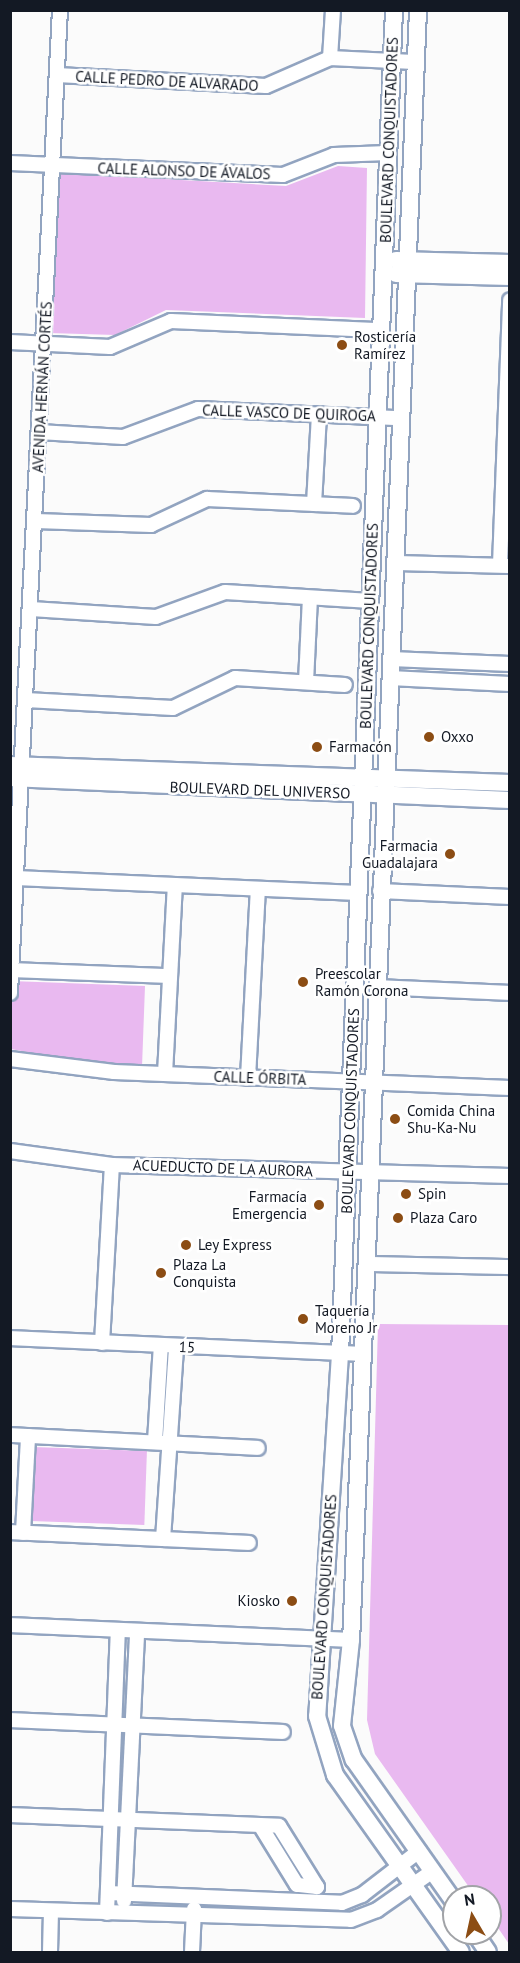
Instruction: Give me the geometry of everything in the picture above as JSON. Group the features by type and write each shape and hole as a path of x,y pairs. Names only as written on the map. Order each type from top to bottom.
{"street":[{"name":"AVENIDA HERNÁN CORTÉS","path":"10,993 16,878 16,780 26,700 60,10"},
{"path":"330,58 333,10"},
{"name":"BOULEVARD CONQUISTADORES","path":"394,10 363,794 349,1082 340,1353 320,1640 317,1716 325,1756 461,1953"},
{"name":"BOULEVARD CONQUISTADORES","path":"418,10 368,1172 367,1264 351,1640 342,1726 346,1744 442,1885"},
{"name":"CALLE PEDRO DE ALVARADO","path":"57,75 266,86 330,58 414,62"},
{"name":"CALLE ALONSO DE ÁVALOS","path":"10,163 283,175 334,155 388,153"},
{"path":"383,267 510,263"},
{"path":"406,267 510,277"},
{"path":"395,563 505,566 510,300"},
{"path":"10,342 110,347 171,321 381,330"},
{"name":"CALLE VASCO DE QUIROGA","path":"39,432 132,435 189,409 400,418"},
{"path":"314,504 319,414"},
{"path":"36,521 151,525 207,499 353,506"},
{"path":"31,609 156,617 217,592 371,601"},
{"path":"306,682 310,598"},
{"path":"390,678 503,684 504,664 391,659"},
{"path":"26,700 173,708 235,678 345,685"},
{"name":"BOULEVARD DEL UNIVERSO","path":"17,765 510,783"},
{"name":"BOULEVARD DEL UNIVERSO","path":"16,780 510,800"},
{"path":"16,878 358,893"},
{"path":"165,1074 175,885"},
{"path":"248,1078 258,889"},
{"path":"380,891 510,897"},
{"path":"11,970 170,976"},
{"path":"377,987 510,993"},
{"name":"CALLE ÓRBITA","path":"10,1059 165,1074 510,1088"},
{"name":"ACUEDUCTO DE LA AURORA","path":"10,1151 112,1165 510,1176"},
{"path":"102,1343 112,1165"},
{"path":"367,1264 510,1267"},
{"name":"15","path":"10,1338 363,1354"},
{"path":"161,1345 164,1539"},
{"path":"162,1443 176,1346"},
{"path":"10,1435 258,1448"},
{"path":"28,1436 16,1533 249,1543"},
{"path":"10,1625 351,1640"},
{"path":"107,1913 118,1630"},
{"path":"124,1912 137,1631"},
{"path":"10,1720 283,1732"},
{"path":"10,1815 260,1825 285,1829 318,1887 297,1885 260,1825"},
{"path":"108,1893 342,1903 401,1867 419,1851"},
{"path":"10,1909 351,1920 433,1871"},
{"path":"192,1953 195,1898"},
{"path":"342,1903 351,1920"},
{"path":"50,1953 51,1911"}],"shaded area":[{"path":"338,166 367,168 365,318 166,310 115,335 49,333 58,173 286,186"},
{"path":"11,981 145,986 142,1067 84,1063 11,1049"},
{"path":"378,1324 509,1325 509,1944 502,1934 502,1885 468,1885 375,1754 367,1720"},
{"path":"33,1447 147,1451 144,1525 30,1521"}],"place":[{"name":"Rosticería Ramírez","path":"342,345"},
{"name":"Oxxo","path":"429,737"},
{"name":"Farmacón","path":"317,747"},
{"name":"Farmacia Guadalajara","path":"450,854"},
{"name":"Preescolar Ramón Corona","path":"303,982"},
{"name":"Comida China Shu-Ka-Nu","path":"395,1119"},
{"name":"Spin","path":"406,1194"},
{"name":"Farmacía Emergencia","path":"319,1205"},
{"name":"Plaza Caro","path":"398,1218"},
{"name":"Ley Express","path":"186,1245"},
{"name":"Plaza La Conquista","path":"161,1273"},
{"name":"Taquería Moreno Jr","path":"303,1319"},
{"name":"Kiosko","path":"292,1601"}]}
